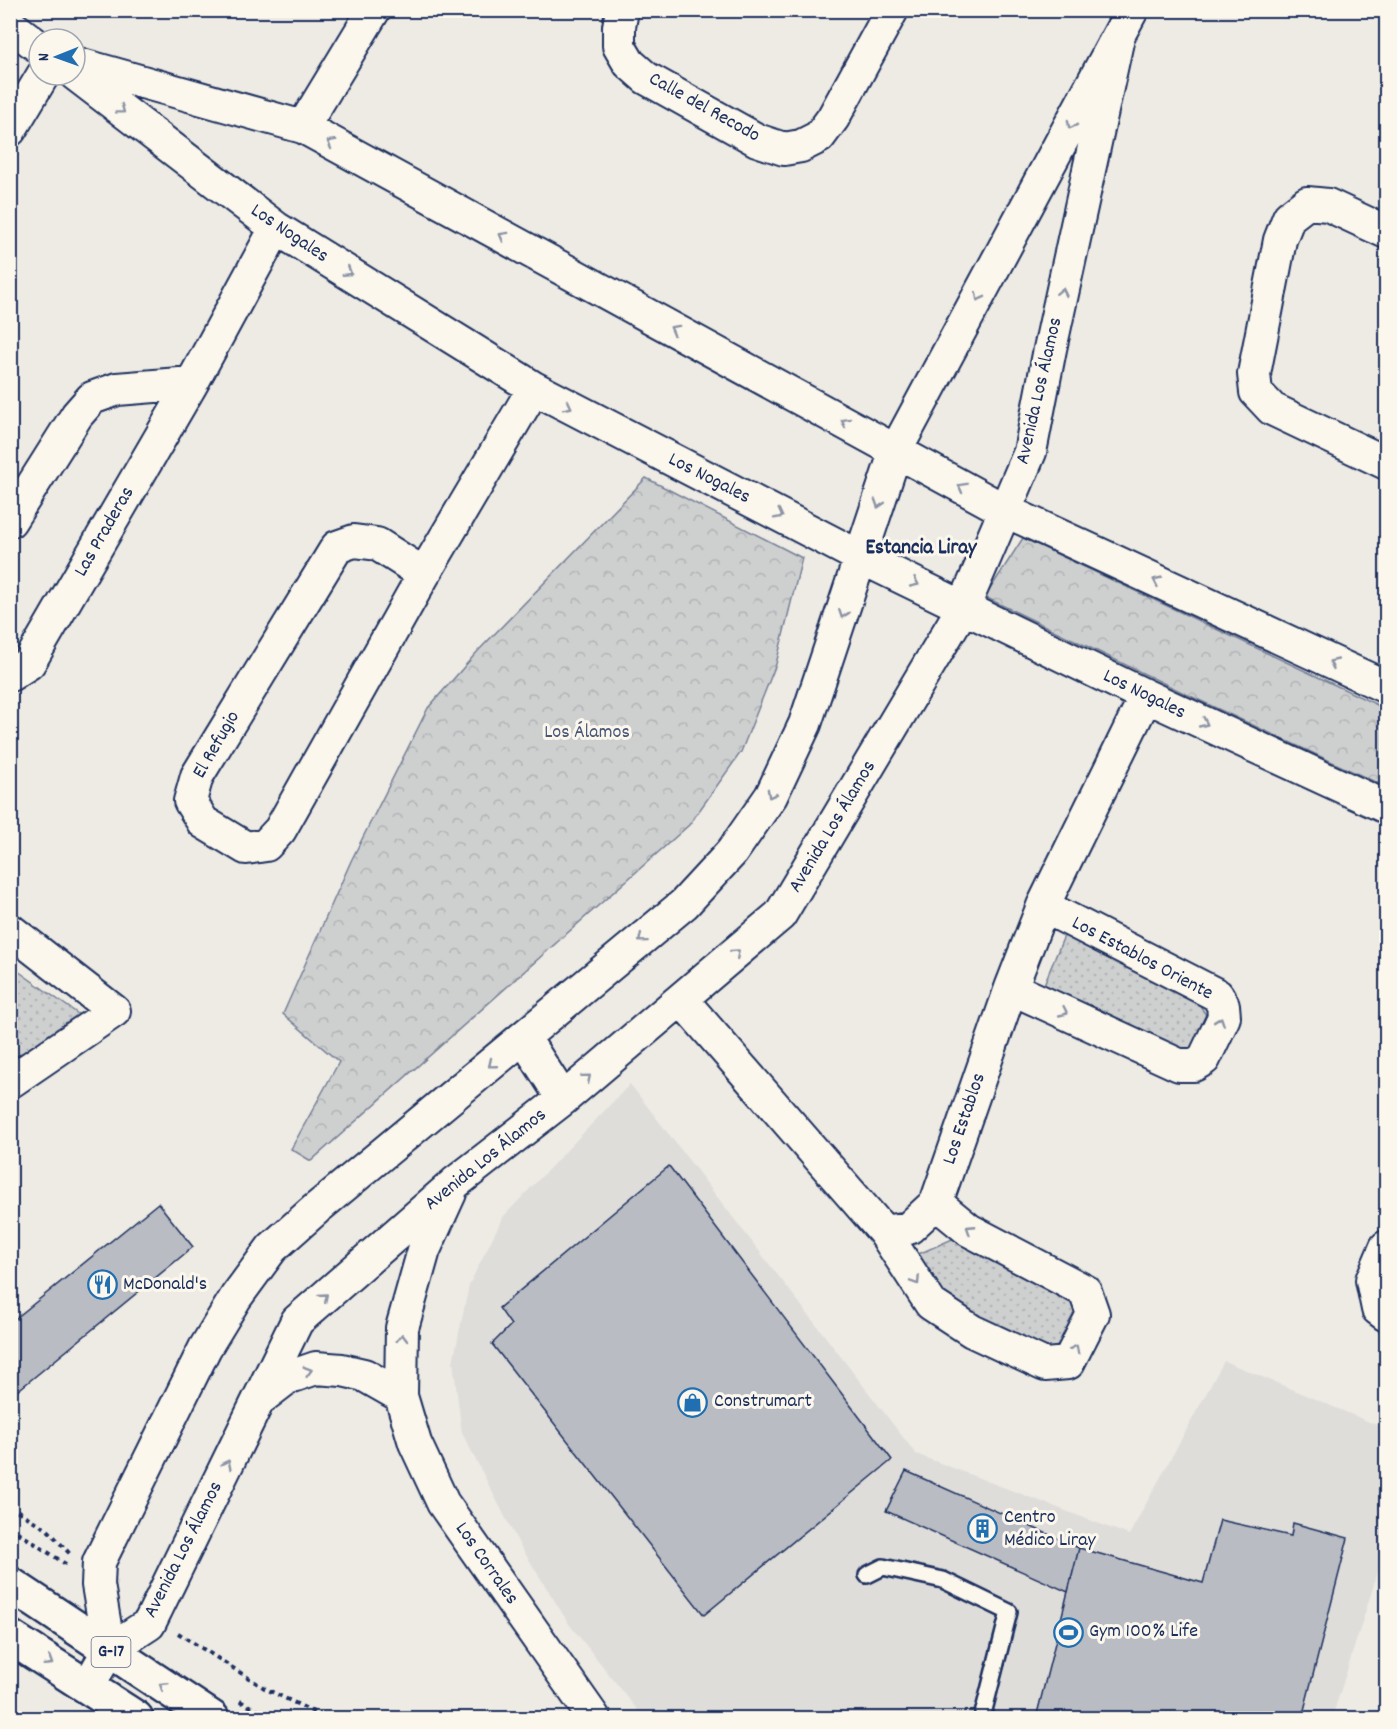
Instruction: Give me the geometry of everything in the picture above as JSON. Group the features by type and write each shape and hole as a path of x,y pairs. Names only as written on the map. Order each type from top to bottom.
{"main road":[{"name":"G-17","path":"10,1584 212,1719"},
{"name":"G-17","path":"10,1637 136,1719"}],"street":[{"path":"303,127 374,10"},
{"name":"Calle del Recodo","path":"622,10 619,46 629,63 646,78 757,140 784,149 801,146 819,137 833,118 892,10"},
{"name":"Avenida Los Álamos","path":"1125,23 1052,337 1030,452 964,606 780,915 563,1099 455,1183 297,1321 149,1624 109,1650 98,1585 99,1562 206,1348 236,1297 272,1248 684,904 732,852 771,796 805,724 896,450 1125,23"},
{"path":"10,25 27,38"},
{"path":"87,66 303,127 1006,511 1386,687"},
{"name":"Los Nogales","path":"87,83 276,228 534,388 862,558 1146,696 1386,807"},
{"path":"10,130 36,87"},
{"path":"1386,232 1328,206 1307,203 1289,217 1280,240 1254,374 1256,392 1272,409 1386,463"},
{"name":"Las Praderas","path":"10,675 29,663 192,383 276,228"},
{"path":"10,521 77,415 92,398 117,389 192,383"},
{"name":"El Refugio","path":"424,574 377,544 354,541 337,547 197,776 190,801 202,822 246,848 267,845 280,830 424,574 534,388"},
{"name":"Los Establos","path":"884,1233 909,1228 936,1203 1011,988 1043,906 1146,696"},
{"name":"Los Establos Oriente","path":"1011,988 1179,1065 1194,1065 1204,1059 1224,1017 1223,1005 1217,995 1043,906"},
{"path":"10,930 114,1011 10,1082"},
{"path":"682,1000 884,1233 931,1304 972,1331 1045,1365 1068,1363 1093,1314 1085,1291 969,1230 936,1203"},
{"path":"524,1038 563,1099"},
{"name":"Los Corrales","path":"455,1183 424,1250 402,1328 401,1396 415,1443 443,1503 594,1719"},
{"path":"1386,1247 1372,1281 1378,1309 1386,1315"},
{"path":"258,1400 287,1378 316,1368 364,1375 401,1396"},
{"path":"88,1686 109,1650"}],"lane":[{"path":"867,1575 883,1567 943,1580 1009,1612 982,1719"}],"path":[{"path":"10,1506 48,1530 98,1585"}],"shaded area":[{"path":"630,1084 916,1454 1129,1535 1224,1361 1386,1429 1386,1546 1332,1718 644,1718 569,1624 518,1542 462,1433 453,1362 469,1285 503,1217"}],"green space":[{"name":"Los Álamos","path":"646,478 802,558 776,664 741,752 689,825 311,1161 291,1149 339,1062 283,1014 351,861 428,708 478,651"},
{"path":"1023,538 1386,709 1386,787 985,597"},
{"path":"1066,931 1198,1002 1212,1025 1199,1050 1184,1056 1043,987"},
{"path":"11,966 85,1019 11,1071"},
{"path":"959,1236 1087,1303 1059,1356 938,1306 907,1259"}],"building":[{"name":"Construmart","path":"669,1166 892,1460 704,1615 492,1344 511,1325 499,1308"},
{"name":"McDonald's","path":"158,1203 193,1247 10,1397 10,1323"},
{"name":"Centro Médico Liray","path":"906,1471 1079,1548 1068,1592 886,1511"},
{"path":"1220,1520 1291,1536 1293,1523 1348,1538 1302,1718 1036,1718 1079,1548 1203,1583"}],"place":[{"name":"McDonald's","path":"102,1285"},
{"name":"Construmart","path":"693,1402"},
{"name":"Centro Médico Liray","path":"983,1529"},
{"name":"Gym 100% Life","path":"1068,1632"}],"district":[{"name":"Estancia Liray","path":"921,549"}]}
